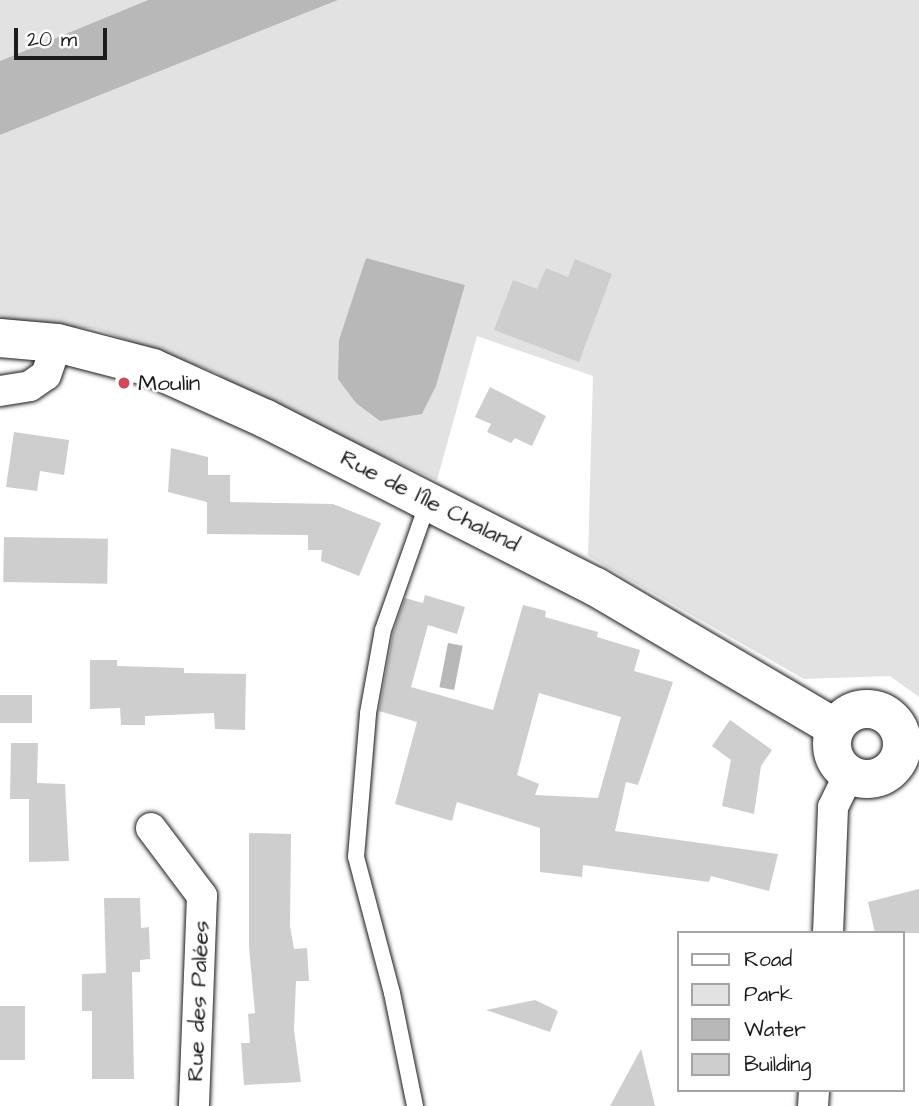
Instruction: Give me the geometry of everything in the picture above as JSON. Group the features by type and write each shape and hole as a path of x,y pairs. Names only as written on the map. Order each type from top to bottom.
{"street":[{"name":"Rue de l'Île Chaland","path":"0,338 57,343 169,374 429,500 596,587 835,728"},
{"path":"0,391 30,386 46,374 57,343"},
{"path":"859,709 886,713 900,731 909,764 876,778 849,774 833,754 835,728 859,709"},
{"path":"828,931 833,807 849,774"},
{"name":"Rue des Palées","path":"151,828 202,896 194,1106"}],"lane":[{"path":"415,1106 392,993 356,857 368,713 383,630 429,500"}],"green space":[{"path":"0,0 148,0 0,61"},
{"path":"338,0 919,0 919,697 890,676 804,679 588,556 593,376 477,336 437,480 242,395 217,373 97,329 0,321 0,135","holes":["365,258 465,285 436,385 422,414"]}],"water":[{"path":"148,0 338,0 0,135 0,61"},
{"path":"366,258 465,285 436,386 422,414 380,421 356,403 338,379 339,340"},
{"path":"448,643 463,646 454,690 439,687"}],"building":[{"path":"575,259 612,274 579,362 494,330 513,280 537,289 546,268 568,277"},
{"path":"490,387 546,416 532,446 515,438 511,443 487,432 491,424 475,417"},
{"path":"14,432 69,440 64,475 40,471 37,491 6,487"},
{"path":"171,448 208,457 208,475 230,475 230,502 333,504 381,523 359,576 321,561 322,550 308,550 308,535 207,534 207,502 168,492"},
{"path":"4,537 108,539 107,584 3,582"},
{"path":"425,595 465,607 457,634 428,625 411,687 493,710 523,605 546,611 545,617 598,632 597,637 640,650 634,671 673,682 638,785 626,782 615,831 778,854 769,891 711,876 709,882 583,865 582,877 540,872 540,828 457,802 452,821 395,804 417,722 379,711 393,633 405,598 423,603","holes":["539,693 621,717 598,798 535,795 539,784 517,775"]},
{"path":"90,660 117,660 117,666 184,668 184,673 246,674 245,730 215,729 214,713 145,716 145,725 121,725 120,708 90,709"},
{"path":"0,695 32,695 32,723 0,723"},
{"path":"730,720 772,750 761,766 754,814 722,806 731,760 712,746"},
{"path":"11,743 38,743 37,783 65,784 69,861 29,862 29,799 10,799"},
{"path":"249,833 291,834 290,926 294,949 307,948 309,981 296,981 294,1030 301,1082 244,1085 241,1043 250,1043 248,1014 255,1013 249,947"},
{"path":"919,889 919,933 875,931 868,902"},
{"path":"104,898 140,898 141,928 149,927 150,959 140,960 140,972 132,972 134,1079 92,1079 92,1011 82,1011 82,974 106,973"},
{"path":"535,1000 558,1011 550,1032 486,1010"},
{"path":"0,1006 25,1006 25,1060 0,1060"},
{"path":"641,1049 655,1106 610,1106"}],"place":[{"name":"Moulin","path":"124,383"}]}
